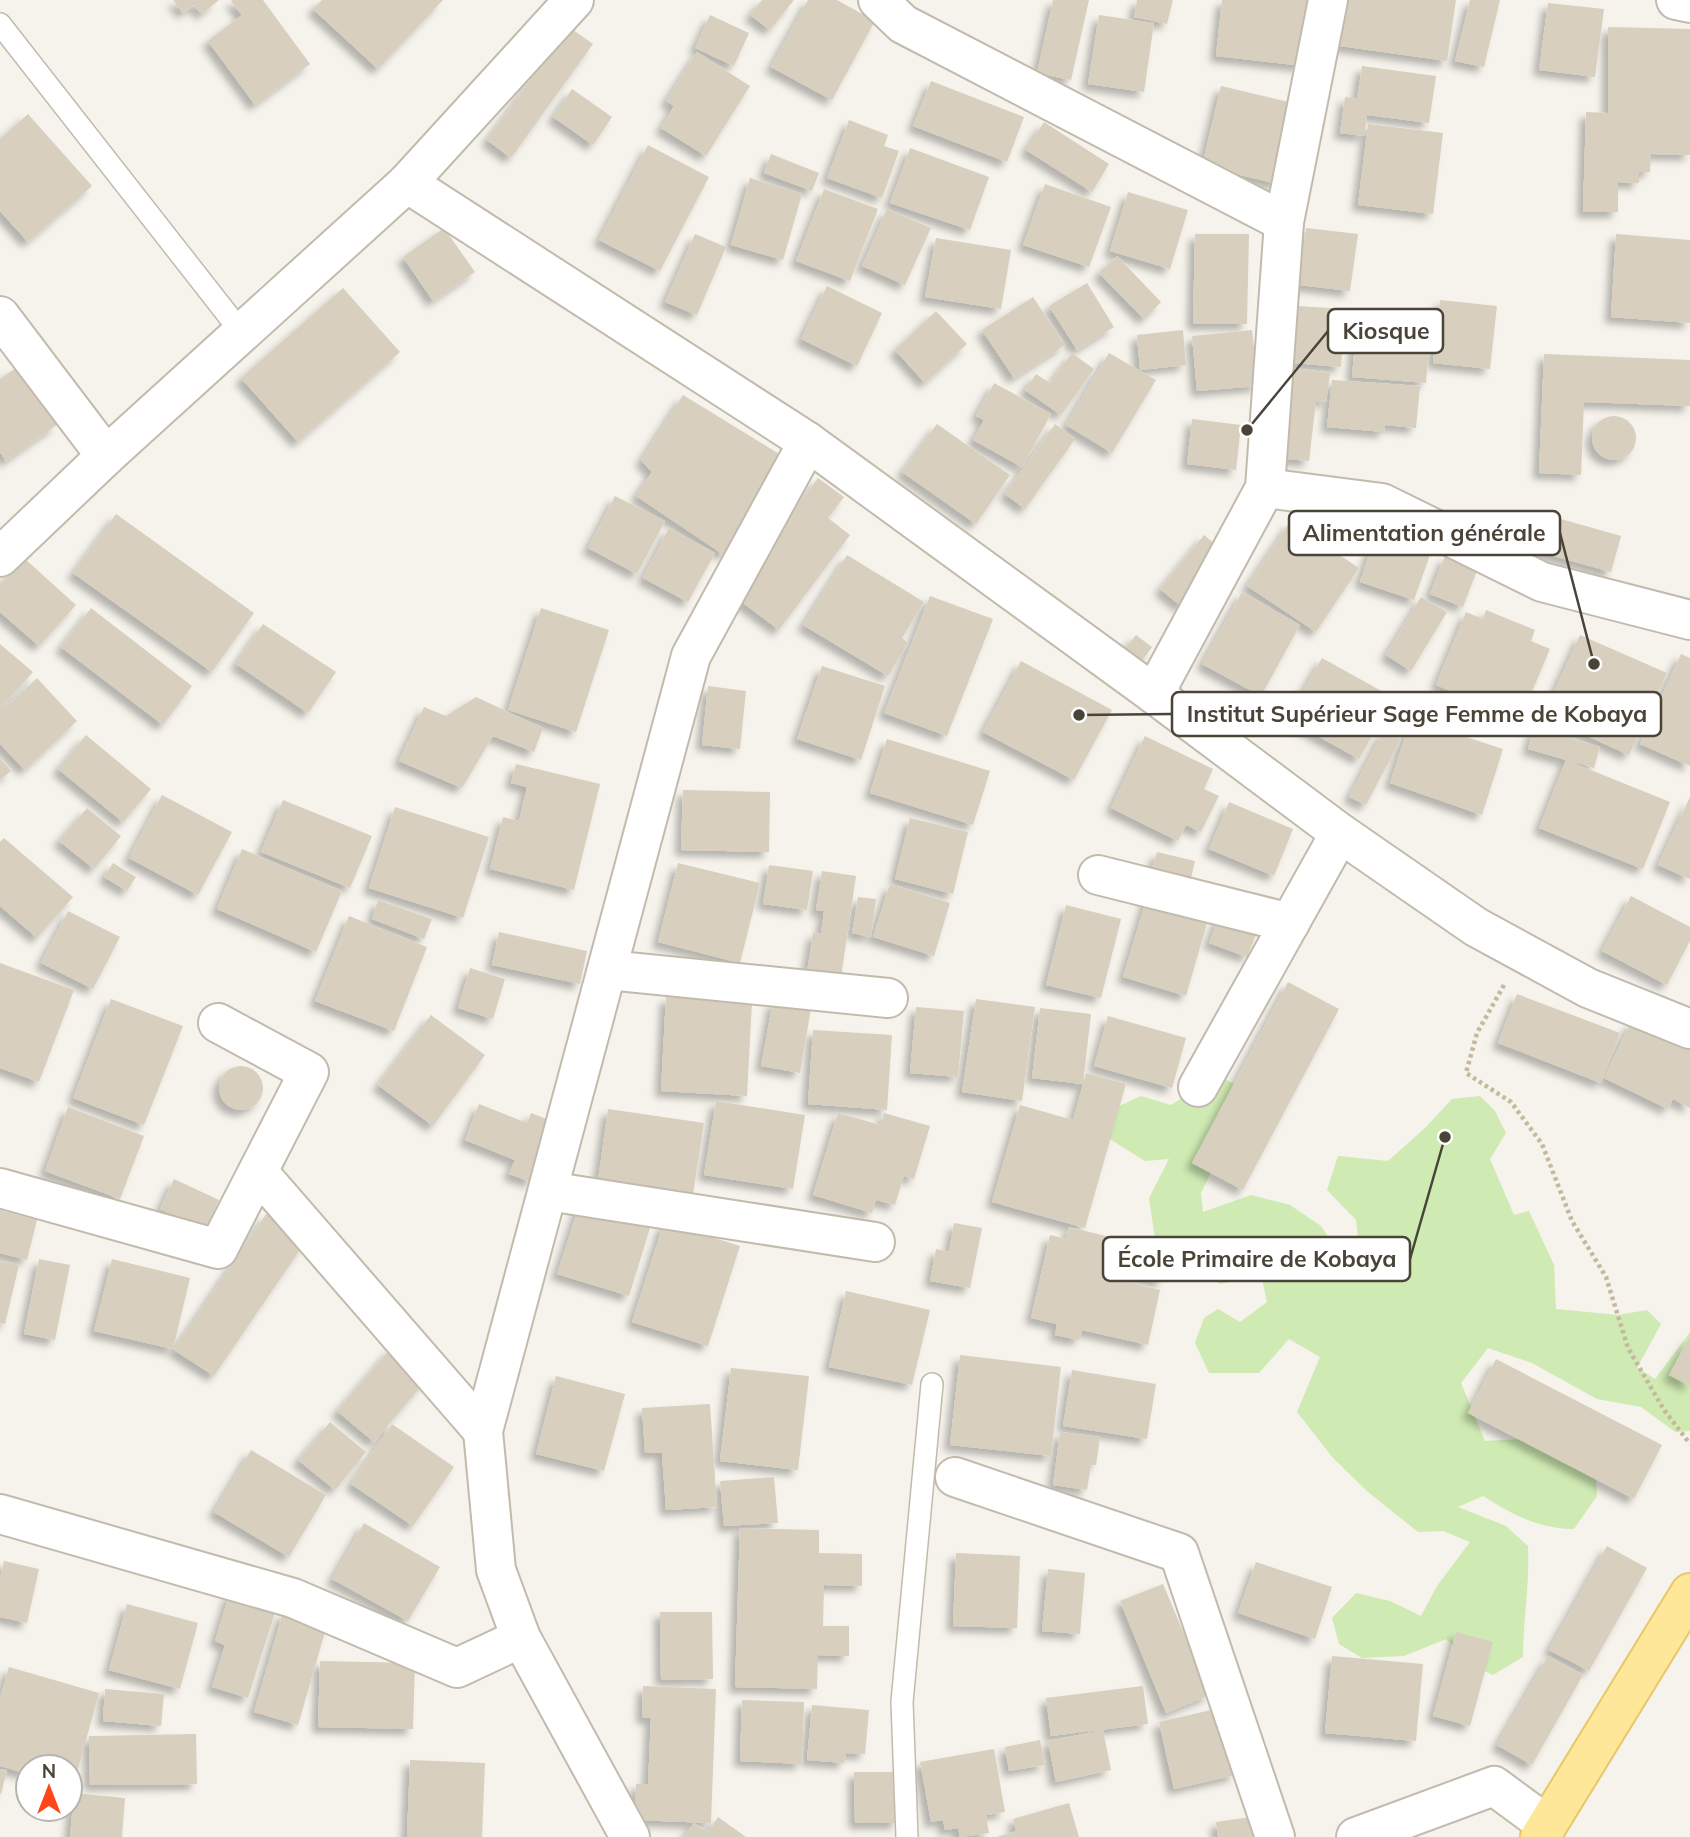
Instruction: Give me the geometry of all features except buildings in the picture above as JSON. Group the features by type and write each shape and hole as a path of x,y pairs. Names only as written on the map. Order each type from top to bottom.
{"main road":[{"path":"1543,1831 1690,1593"}],"street":[{"path":"0,557 407,183 574,0"},
{"path":"878,0 903,24 1284,222"},
{"path":"1154,694 1265,488 1284,222 1328,0"},
{"path":"1676,0 1690,3"},
{"path":"407,183 808,442 1340,833 1476,927 1588,988 1690,1029"},
{"path":"0,316 107,456"},
{"path":"630,1837 521,1638 496,1570 483,1431 691,656 808,442"},
{"path":"1265,488 1382,503 1542,582 1690,620"},
{"path":"1198,1087 1340,833"},
{"path":"1098,875 1290,923"},
{"path":"608,970 888,998"},
{"path":"0,1188 218,1249 309,1072 218,1023"},
{"path":"258,1172 483,1431"},
{"path":"548,1191 874,1242"},
{"path":"955,1477 1179,1553 1275,1837"},
{"path":"0,1514 293,1598 457,1668 521,1638"},
{"path":"1356,1837 1494,1786 1543,1831"}],"lane":[{"path":"0,24 242,333"},
{"path":"907,1837 902,1702 932,1384"}],"path":[{"path":"1506,983 1477,1034 1466,1073 1511,1102 1542,1144 1572,1221 1606,1277 1628,1348 1664,1410 1690,1444"}],"green space":[{"path":"1218,1075 1261,1099 1230,1133 1201,1193 1203,1212 1251,1195 1290,1205 1321,1226 1343,1260 1360,1256 1356,1220 1327,1190 1338,1156 1388,1161 1452,1099 1480,1096 1495,1111 1506,1133 1490,1159 1514,1215 1529,1211 1554,1265 1556,1309 1618,1315 1647,1310 1661,1324 1637,1368 1655,1379 1690,1332 1690,1431 1675,1432 1641,1407 1597,1399 1532,1363 1488,1348 1461,1383 1485,1441 1540,1438 1595,1452 1597,1496 1574,1529 1537,1523 1504,1509 1483,1496 1458,1507 1506,1526 1528,1546 1523,1657 1493,1675 1473,1665 1446,1639 1404,1656 1362,1658 1339,1644 1332,1618 1356,1593 1390,1601 1421,1616 1437,1586 1470,1542 1443,1531 1418,1532 1368,1492 1333,1458 1297,1412 1320,1357 1289,1339 1259,1373 1209,1373 1195,1343 1204,1318 1218,1309 1240,1322 1267,1302 1262,1279 1220,1284 1195,1262 1157,1252 1149,1198 1169,1159 1145,1161 1108,1138 1104,1113 1141,1096 1171,1105"}],"place":[{"name":"Kiosque","path":"1247,430"},
{"name":"Alimentation générale","path":"1594,664"},
{"name":"Institut Supérieur Sage Femme de Kobaya","path":"1079,715"},
{"name":"École Primaire de Kobaya","path":"1445,1137"}]}
